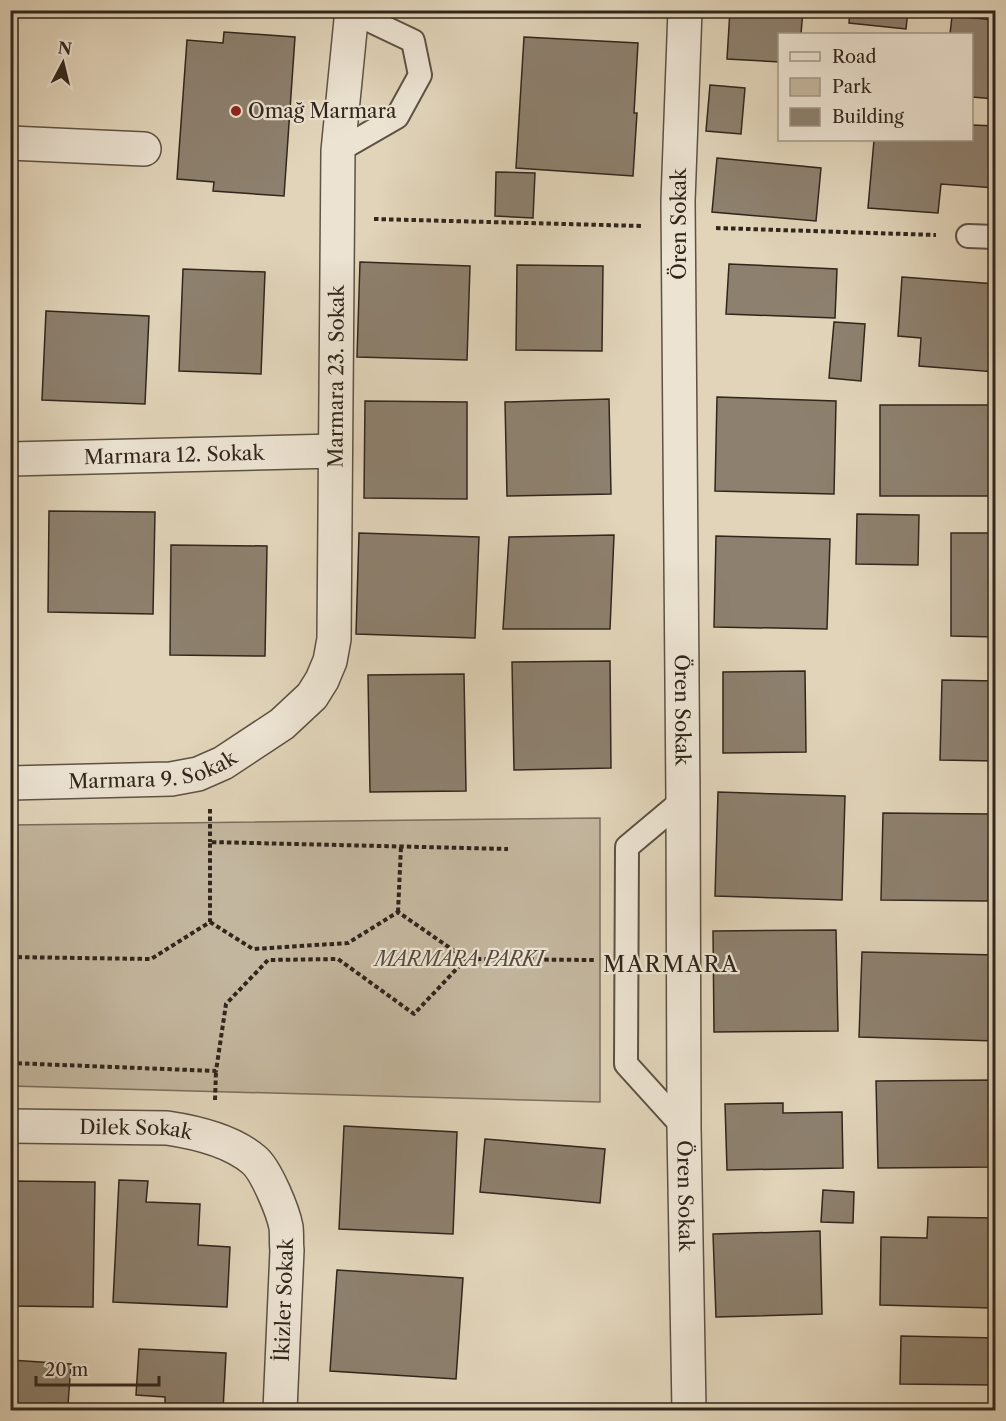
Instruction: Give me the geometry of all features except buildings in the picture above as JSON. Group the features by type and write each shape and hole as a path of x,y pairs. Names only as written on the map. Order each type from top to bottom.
{"street":[{"name":"Ören Sokak","path":"685,10 678,201 684,1128 689,1410"},
{"name":"Marmara 23. Sokak","path":"282,724 312,696 322,680 330,661 334,639 338,151 352,11"},
{"path":"10,143 144,149"},
{"name":"Marmara 12. Sokak","path":"10,459 335,451"},
{"name":"Marmara 9. Sokak","path":"10,783 171,779 198,774 222,763 282,724"},
{"name":"Dilek Sokak","path":"10,1126 166,1128 191,1132 231,1146 255,1160"},
{"name":"İkizler Sokak","path":"255,1160 279,1202 286,1227 280,1410"}],"lane":[{"path":"338,151 397,117 420,75 413,41 352,11"},
{"path":"968,236 996,237"},
{"path":"683,800 627,847 626,1064 684,1128"}],"path":[{"path":"210,922 210,842 508,849"},
{"path":"398,912 401,846"},
{"path":"210,922 253,949 348,943 398,912"},
{"path":"398,912 466,959 568,959"},
{"path":"10,957 151,959 210,922"},
{"path":"10,1063 216,1071 226,1004 268,960 338,958 414,1014 466,959"}],"green space":[{"name":"MARMARA PARKI","path":"600,818 600,1102 11,1086 11,825"}],"place":[{"name":"Omağ Marmara","path":"236,111"}],"district":[{"name":"MARMARA","path":"671,964"}]}
